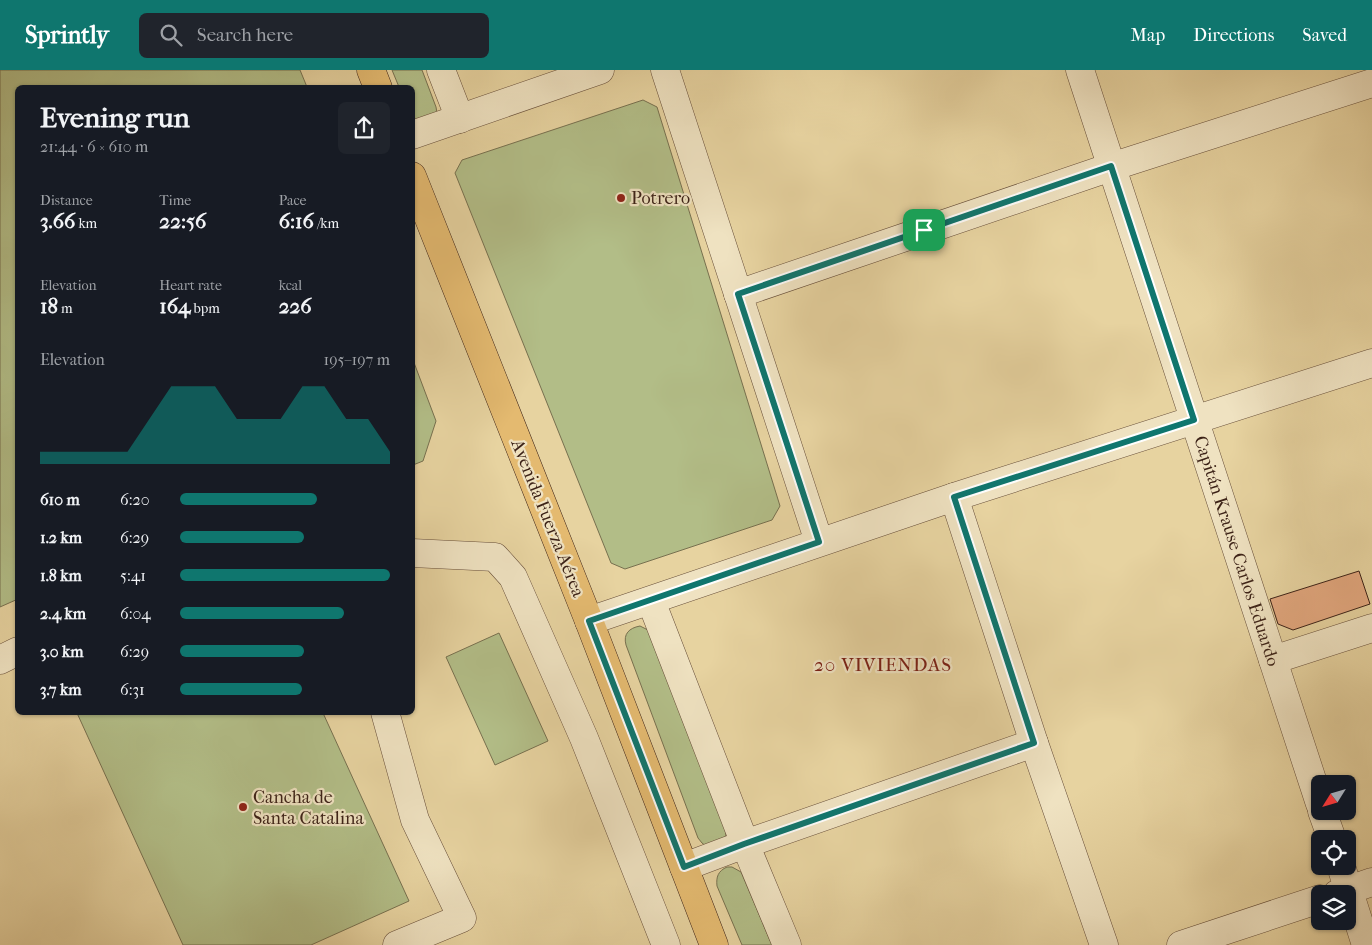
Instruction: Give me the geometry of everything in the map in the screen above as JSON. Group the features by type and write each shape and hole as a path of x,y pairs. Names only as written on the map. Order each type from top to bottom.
{"main road":[{"path":"371,70 377,85"},
{"name":"Avenida Fuerza Aérea","path":"415,184 589,621 714,945"}],"street":[{"path":"441,70 460,119"},
{"path":"415,134 600,70"},
{"path":"665,70 819,542"},
{"name":"Capitán Krause Carlos Eduardo","path":"1080,70 1311,776"},
{"path":"738,294 1111,166 1372,83"},
{"path":"589,621 954,497 1372,363"},
{"path":"954,497 1034,743 1104,945"},
{"path":"415,553 495,558 513,577 584,738 666,945"},
{"path":"651,601 744,844 787,945"},
{"path":"1273,660 1372,628"},
{"path":"0,660 15,652"},
{"path":"386,715 415,820 462,918 396,945"},
{"path":"684,867 744,844 1034,743"},
{"path":"1349,883 1366,945"},
{"path":"1181,945 1311,902"}],"green space":[{"path":"0,70 300,70 306,85 15,85 15,600 0,607"},
{"path":"392,70 422,70 437,113 415,120 415,85 398,85"},
{"path":"643,100 657,107 780,506 772,520 625,569 611,563 455,173 462,160"},
{"path":"415,365 436,421 423,461 415,464"},
{"path":"640,626 650,631 725,829 726,835 723,841 707,847 698,838 626,645 625,638 628,632"},
{"path":"499,633 548,741 495,765 446,657"},
{"name":"Cancha de Santa Catalina","path":"78,715 324,715 409,901 311,945 183,945"},
{"path":"727,867 732,867 741,872 772,945 742,945 717,886 718,875"}],"building":[{"path":"1359,571 1370,604 1293,630 1278,624 1270,599"}],"place":[{"name":"Potrero","path":"621,198"},
{"name":"Cancha de Santa Catalina","path":"243,807"}],"district":[{"name":"20 VIVIENDAS","path":"883,664"}],"route":[{"path":"1111,166 1194,420 954,497 1034,743 744,844 684,867 589,621 819,542 738,294 924,230 1111,166"}]}
